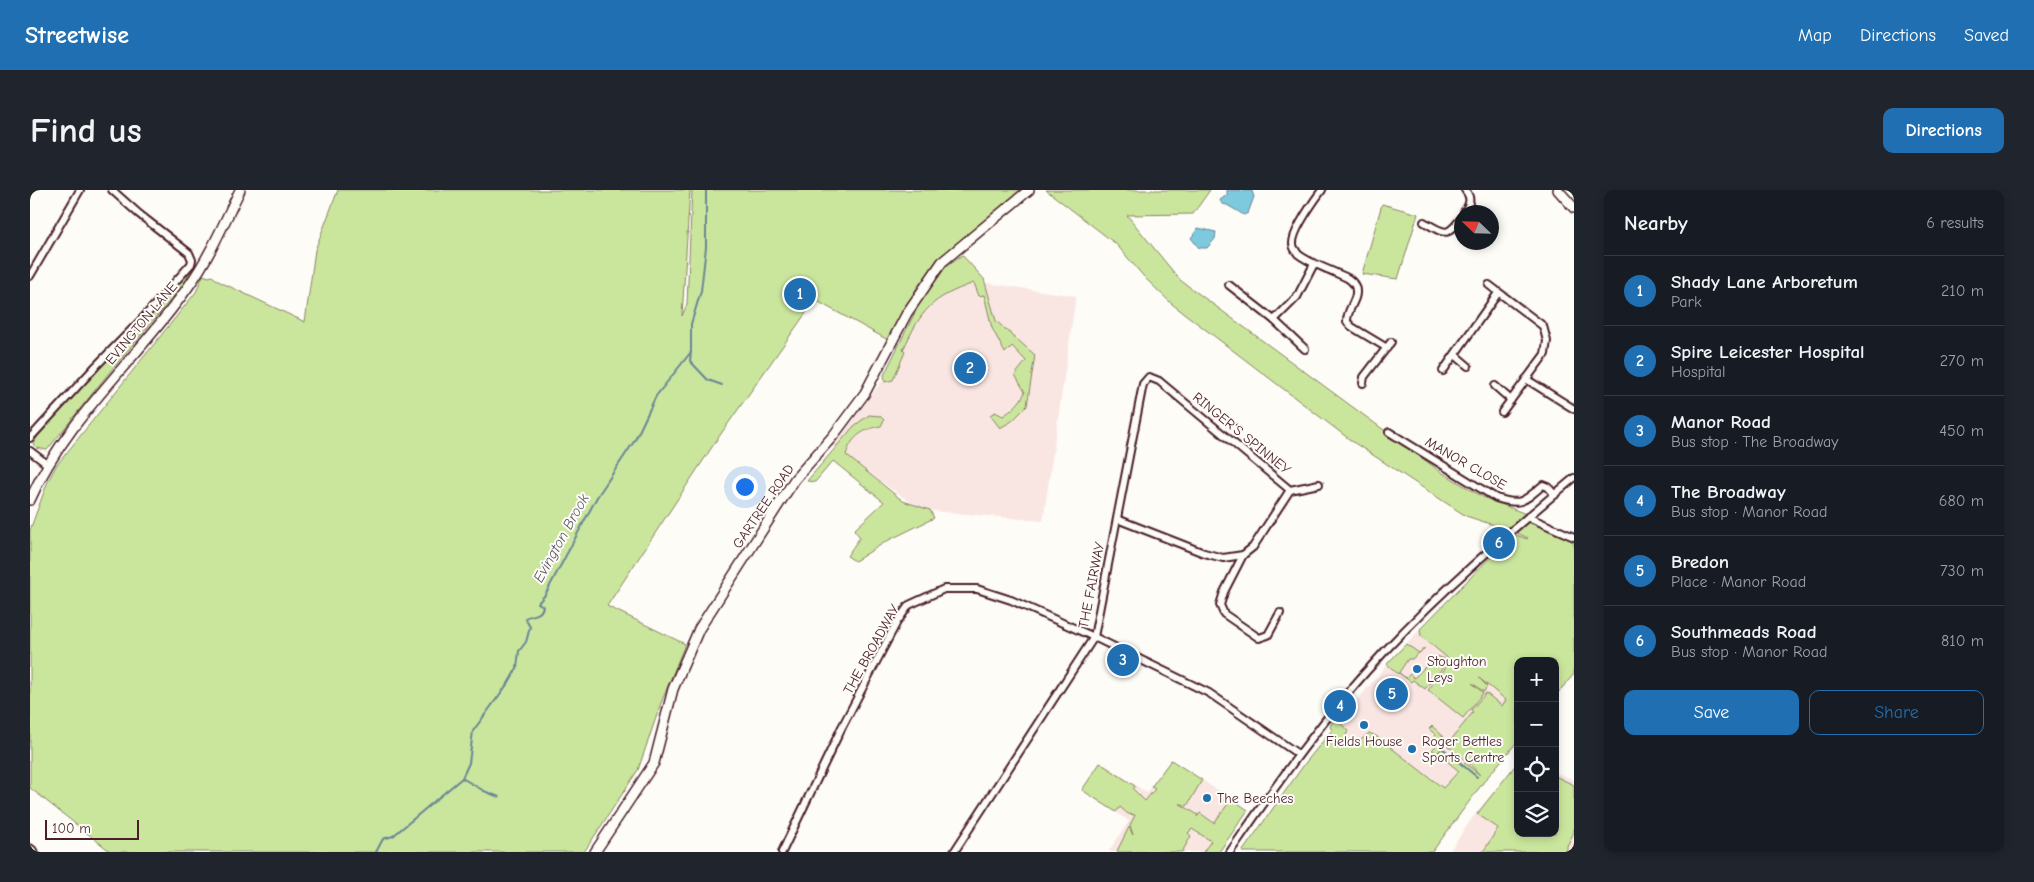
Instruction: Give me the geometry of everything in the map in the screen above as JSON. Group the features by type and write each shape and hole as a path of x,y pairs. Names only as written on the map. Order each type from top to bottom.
{"main road":[{"name":"EVINGTON LANE","path":"30,500 47,464 79,420 188,287 209,252 240,190"},
{"name":"GARTREE ROAD","path":"595,852 654,762 673,689 699,629 795,479 833,436 865,393 907,313 942,262 1029,190"},
{"path":"1558,190 1574,208"}],"street":[{"path":"30,276 80,190"},
{"name":"EVINGTON LANE","path":"30,438 144,317 188,268 192,260 192,255 139,214 112,190"},
{"path":"1322,190 1296,232 1292,243 1296,252 1314,264 1345,277 1353,283 1356,294 1347,317 1348,322 1352,327 1389,345 1364,378 1364,383"},
{"path":"1465,190 1470,199 1469,205"},
{"path":"1424,222 1442,232 1447,233 1454,228"},
{"path":"1274,320 1297,297 1314,264"},
{"path":"1229,285 1274,320 1304,349"},
{"path":"1489,286 1542,326 1547,340 1545,354 1502,412"},
{"path":"1443,371 1498,293"},
{"path":"1455,355 1468,366"},
{"name":"RINGER'S SPINNEY","path":"1149,377 1159,381 1290,490 1253,546 1243,555 1220,605 1224,614 1259,638 1268,634 1280,613"},
{"name":"THE FAIRWAY","path":"954,852 1094,637 1143,384 1149,377"},
{"path":"1526,380 1574,409"},
{"path":"1495,386 1511,400"},
{"name":"MANOR CLOSE","path":"1389,432 1496,498 1513,503 1521,502 1543,485 1555,494"},
{"path":"30,451 47,464"},
{"path":"1230,852 1298,754 1384,651 1484,554 1574,478"},
{"path":"1290,490 1319,484"},
{"path":"1528,517 1574,537"},
{"path":"1117,519 1204,553 1224,558 1243,555"},
{"name":"THE BROADWAY","path":"782,852 842,727 897,622 909,605 944,589 977,588 1011,600 1094,637 1209,693 1298,754"}],"shaded area":[{"path":"945,277 1076,296 1043,521 921,510 831,446 890,371 907,333"},
{"path":"1515,532 1574,559 1574,675 1559,692 1559,657 1514,657 1514,746 1466,801 1242,852 1308,759 1394,656"},
{"path":"1171,760 1248,810 1219,852 1110,852 1129,821 1082,790 1101,762 1147,793"},
{"path":"1514,767 1514,837 1559,837 1559,774 1574,780 1574,852 1449,852 1473,817"}],"green space":[{"path":"338,190 690,190 682,316 687,304 692,190 1025,190 937,261 916,289 890,341 815,300 718,438 607,606 685,644 661,703 638,770 584,852 111,852 30,788 30,530 48,481 56,466 196,292 203,275 212,276 220,282 305,322 315,250"},
{"path":"1046,190 1210,190 1193,214 1127,215 1180,280 1441,472 1483,497 1574,533 1574,674 1559,691 1559,657 1514,657 1514,746 1485,780 1432,852 1242,852 1306,762 1332,730 1330,727 1334,718 1348,730 1346,736 1355,745 1369,733 1376,736 1443,788 1459,771 1438,754 1441,749 1437,753 1432,750 1441,740 1439,738 1435,743 1431,740 1436,735 1429,729 1432,726 1445,738 1442,747 1463,764 1462,766 1465,763 1480,775 1447,745 1473,712 1471,710 1486,693 1502,706 1506,700 1479,678 1487,686 1484,692 1472,683 1483,693 1463,718 1428,690 1450,660 1421,636 1420,629 1513,534 1528,538 1466,516 1353,442 1172,304 1145,278 1116,244"},
{"path":"1382,204 1418,214 1398,279 1362,274"},
{"path":"962,255 984,279 996,321 1035,355 1027,406 1012,421 1000,428 990,415 995,412 1003,416 1021,399 1025,392 1015,375 1026,361 1012,346 1005,353 992,328 984,295 979,296 974,283 947,294 929,307 916,324 903,350 905,352 893,380 885,382 884,375 923,296 945,267"},
{"path":"189,272 191,273 180,289 47,450 37,448 33,444 38,436 103,363 154,313"},
{"path":"869,415 880,416 884,420 881,426 869,429 859,435 851,443 846,455 903,501 930,510 934,518 887,541 855,561 847,556 860,537 854,530 884,502 833,461 815,482 807,481 854,426"},
{"path":"1406,644 1419,653 1425,648 1412,659 1408,659 1398,674 1387,664"},
{"path":"1436,656 1449,660 1425,689 1413,680 1411,682 1399,673 1406,678 1410,674 1414,678"},
{"path":"1171,760 1202,780 1187,806 1179,803 1198,815 1197,817 1200,813 1214,823 1228,804 1223,800 1226,795 1248,810 1219,852 1203,852 1211,841 1192,829 1188,833 1191,836 1182,852 1117,851 1129,827 1133,835 1130,825 1135,815 1128,814 1120,807 1116,812 1082,790 1100,763 1135,786 1133,789 1145,801 1155,789 1151,787"},
{"path":"1514,767 1514,837 1559,837 1559,778 1574,785 1574,832 1567,846 1567,852 1483,852 1498,828 1477,814"}],"water":[{"path":"1227,190 1252,191 1254,197 1248,213 1244,215 1222,204 1220,200 1227,195"},
{"path":"1198,228 1216,232 1215,239 1207,248 1199,248 1191,238"}],"waterway":[{"name":"Evington Brook","path":"376,852 383,839 393,836 462,778 469,763 473,731 517,668 519,651 526,642 530,627 525,618 538,614 542,610 543,606 538,603 545,595 597,497 635,440 656,396 691,352 691,324 701,291 706,247 706,190"},
{"path":"691,352 690,361 708,380 722,385"},
{"path":"1443,749 1477,777"},
{"path":"462,778 484,791 499,797"}],"place":[{"name":"Shady Lane Arboretum","path":"800,294"},
{"name":"Spire Leicester Hospital","path":"970,368"},
{"name":"Southmeads Road","path":"1499,543"},
{"name":"Manor Road","path":"1123,660"},
{"name":"Stoughton Leys","path":"1417,669"},
{"name":"Bredon","path":"1392,694"},
{"name":"The Broadway","path":"1340,706"},
{"name":"Fields House","path":"1364,725"},
{"name":"Roger Bettles Sports Centre","path":"1412,749"},
{"name":"The Beeches","path":"1207,798"}]}
